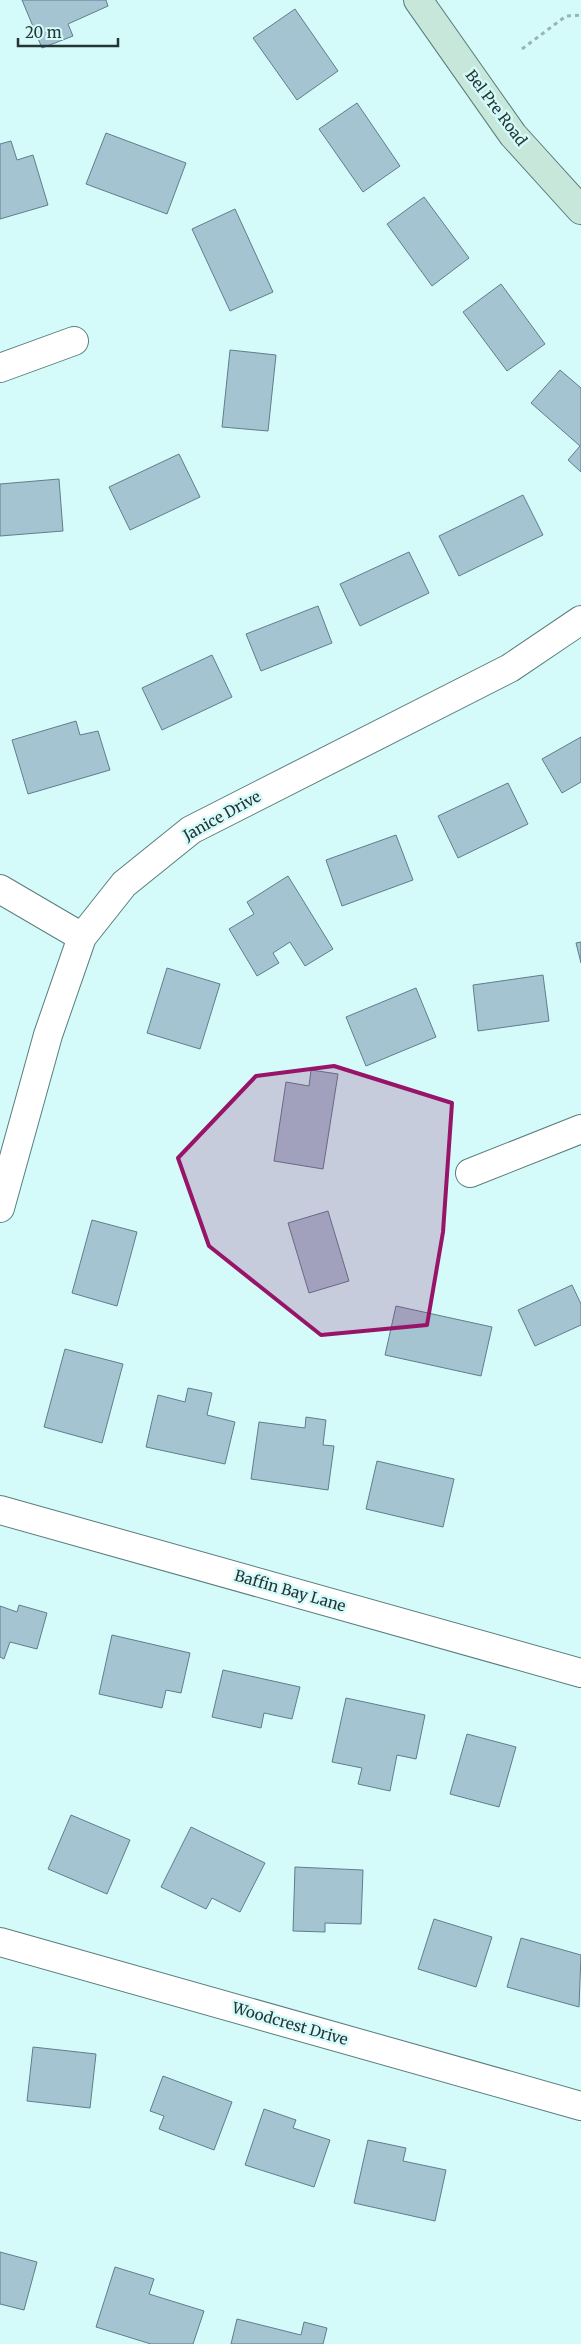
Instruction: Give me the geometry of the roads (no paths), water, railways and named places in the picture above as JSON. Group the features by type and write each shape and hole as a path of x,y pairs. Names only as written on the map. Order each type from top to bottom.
{"main road":[{"name":"Bel Pre Road","path":"418,0 513,135 581,210"}],"street":[{"path":"0,368 74,341"},
{"name":"Janice Drive","path":"0,1208 48,1035 82,937 124,884 192,830 510,668 581,620"},
{"path":"0,889 82,937"},
{"path":"470,1173 581,1129"},
{"name":"Baffin Bay Lane","path":"0,1510 581,1673"},
{"name":"Woodcrest Drive","path":"0,1942 581,2106"}]}
